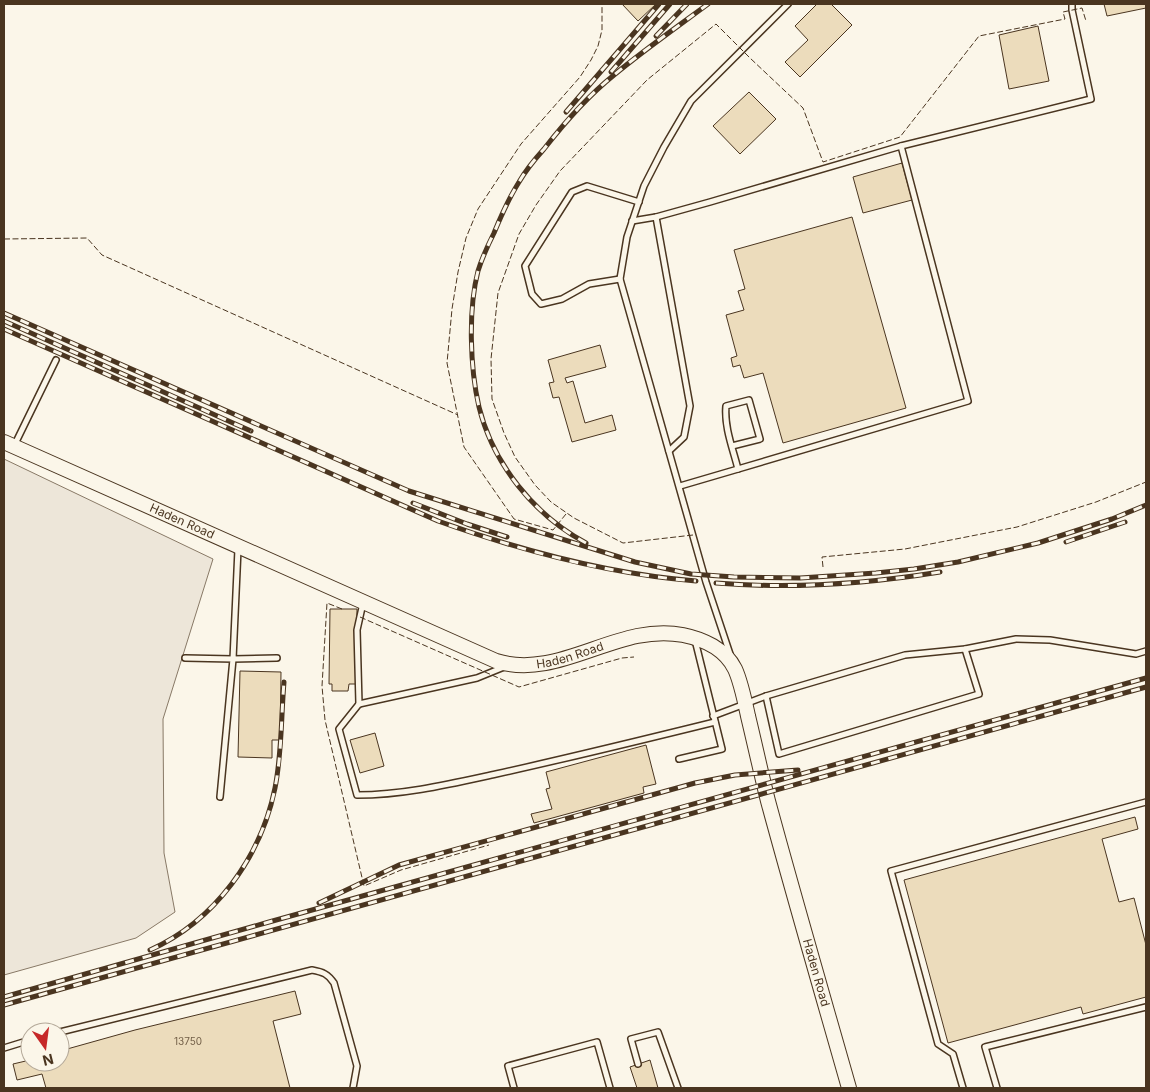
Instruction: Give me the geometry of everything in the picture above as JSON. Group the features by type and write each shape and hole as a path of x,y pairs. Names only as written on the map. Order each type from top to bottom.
{"street":[{"name":"Haden Road","path":"9,444 508,665 521,666 550,662 635,636 652,634 667,633 695,638 708,642 719,650 735,668 784,859 849,1088"}],"lane":[{"path":"735,668 706,582 620,279 627,237 644,186 691,101 788,4"},
{"path":"632,221 656,217 901,146 1091,99 1072,4"},
{"path":"680,486 968,401 901,146"},
{"path":"620,279 589,284 562,298 541,304 532,294 525,266 572,192 587,186 639,202"},
{"path":"656,217 690,406 684,437 669,451"},
{"path":"9,444 56,360"},
{"path":"732,446 760,438 750,400 726,406 725,418 732,446 738,469"},
{"path":"220,797 232,659 238,546"},
{"path":"359,704 357,630 364,602"},
{"path":"679,759 722,749 695,638"},
{"path":"713,716 766,696 905,655 965,649 1016,639 1050,640 1136,654 1146,651"},
{"path":"766,696 779,754 979,694 965,649"},
{"path":"185,658 277,658"},
{"path":"508,665 477,678 359,704 339,729 357,796 424,789 556,761 715,722"},
{"path":"963,1088 953,1054 938,1044 891,871 1146,802"},
{"path":"70,1030 312,970 322,972 329,975 334,983 356,1066 353,1088"},
{"path":"997,1088 985,1047 1146,1007"},
{"path":"638,1064 631,1039 658,1032 678,1088"},
{"path":"514,1088 508,1066 597,1042 610,1088"},
{"path":"4,1048 20,1043"}],"shaded area":[{"path":"4,459 213,559 163,719 164,853 175,912 136,938 4,975"}],"building":[{"path":"622,4 656,4 638,21"},
{"path":"817,4 831,4 852,25 800,77 785,62 808,40 795,26"},
{"path":"1104,4 1146,4 1146,8 1107,16"},
{"path":"1038,26 1049,81 1009,89 999,35"},
{"path":"749,92 776,119 740,154 713,126"},
{"path":"902,163 912,200 863,213 853,177"},
{"path":"852,217 906,408 783,443 763,373 744,378 740,365 733,367 731,358 737,356 726,315 744,310 738,291 745,289 734,250"},
{"path":"600,345 606,367 565,378 567,383 573,381 585,423 612,415 616,430 572,442 559,397 553,398 549,383 554,382 548,360"},
{"path":"330,609 357,609 356,684 349,684 348,691 332,691 332,684 329,684"},
{"path":"240,671 281,672 280,740 272,740 272,758 238,757"},
{"path":"375,733 384,766 360,773 350,740"},
{"path":"646,745 656,784 643,787 644,793 534,823 531,814 552,809 546,789 550,788 546,772"},
{"path":"1135,817 1138,829 1102,839 1119,902 1134,898 1146,945 1146,997 1083,1014 1081,1007 948,1043 904,880"},
{"path":"295,991 301,1014 273,1021 290,1088 46,1088 42,1074 17,1080 13,1064 20,1062 20,1072 70,1072 70,1048 135,1030"},
{"path":"650,1060 658,1088 637,1088 630,1067"}],"railway":[{"path":"566,112 659,4"},
{"path":"611,72 670,4"},
{"path":"656,36 687,4"},
{"path":"586,543 549,518 518,486 505,468 485,428 476,392 471,339 473,303 478,271 487,247 515,188 531,165 569,119 614,75 708,4"},
{"path":"4,313 409,491 635,562 691,574 800,578 914,569 958,562 1038,543 1112,519 1146,505"},
{"path":"4,321 251,431"},
{"path":"4,329 438,521 501,542 565,560 630,573 696,581"},
{"path":"413,503 507,537"},
{"path":"1066,542 1125,522"},
{"path":"716,583 744,585 828,584 884,580 940,572"},
{"path":"4,997 1146,678"},
{"path":"150,950 173,938 195,922 214,904 232,884 259,838 275,788 280,748 284,682"},
{"path":"4,1005 1146,687"},
{"path":"319,903 399,865 695,783 735,775 798,770"}],"fence":[{"path":"566,514 553,530 514,519 464,447 447,363 452,309 458,272 466,238 478,209 521,144 580,77 591,60 598,46 602,30 602,4"},
{"path":"693,535 623,543 574,518 551,502 535,485 515,457 504,433 492,399 491,359 498,293 519,234 536,205 560,171 647,80 716,24 803,108 823,162 900,137 979,36 1065,19 1063,12 1082,8 1086,21"},
{"path":"4,239 87,238 102,255 458,415"},
{"path":"823,567 822,557 905,549 1017,527 1096,502 1146,482"},
{"path":"342,609 327,603 322,686 325,720 364,886 401,870 489,845"},
{"path":"360,617 519,687 622,658 634,657"}]}
